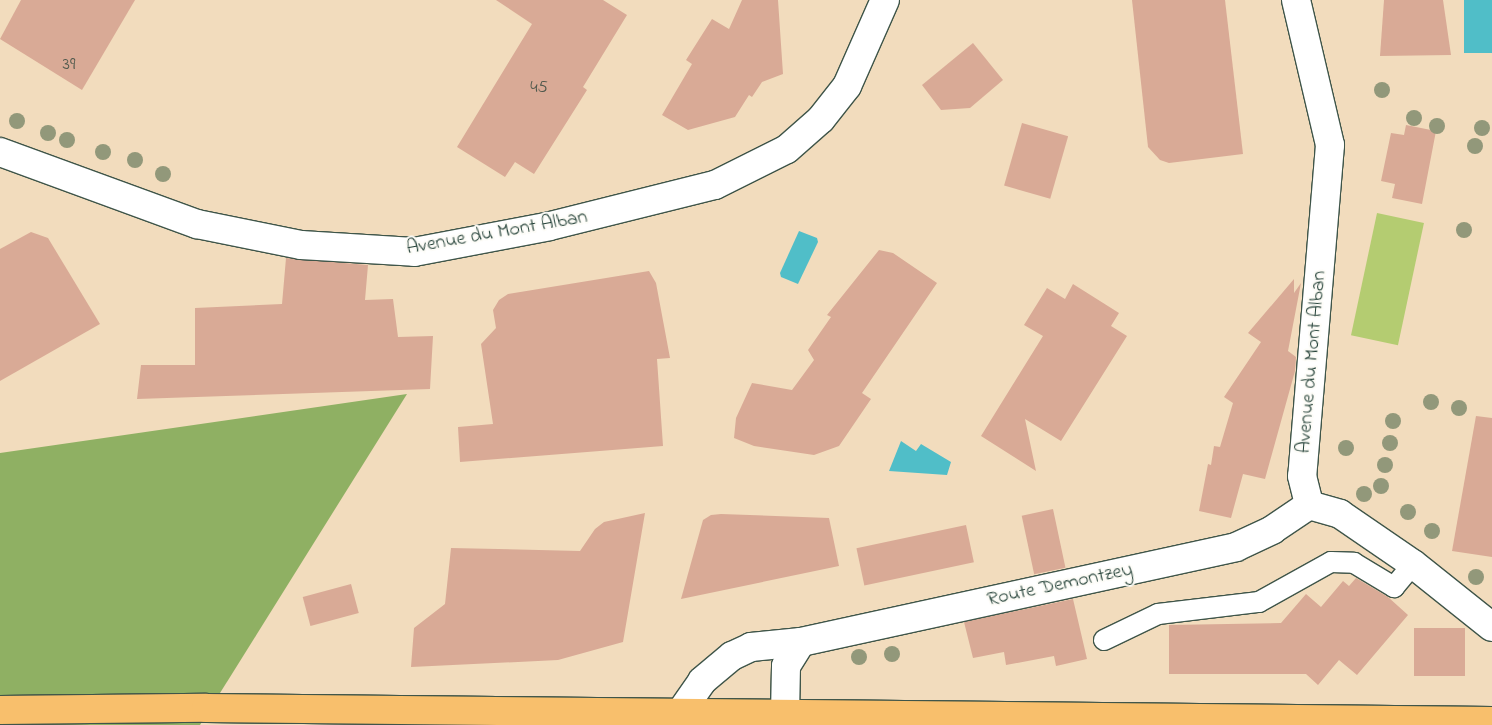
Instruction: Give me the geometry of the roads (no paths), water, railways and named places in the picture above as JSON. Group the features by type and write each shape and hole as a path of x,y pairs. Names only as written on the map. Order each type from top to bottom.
{"main road":[{"path":"0,710 310,717 680,713 1183,723 1492,721"}],"street":[{"name":"Avenue du Mont Alban","path":"0,152 197,224 300,245 414,252 570,221 714,185 787,148 821,119 847,86 885,0"},
{"name":"Avenue du Mont Alban","path":"1296,0 1330,145 1302,476 1309,505"},
{"path":"1309,505 1340,514 1412,564 1492,627"},
{"name":"Route Demontzey","path":"680,713 702,681 732,656 751,647 801,642 1236,547 1272,530 1309,505"},
{"path":"784,714 786,666 801,642"}],"lane":[{"path":"1104,640 1158,614 1259,602 1331,562 1354,563 1394,586 1412,564"}],"water":[{"path":"1464,0 1492,0 1492,53 1464,53"},
{"path":"799,231 817,238 818,242 798,284 781,277 780,273"},
{"path":"901,441 916,451 921,444 951,462 947,475 889,471"}]}
